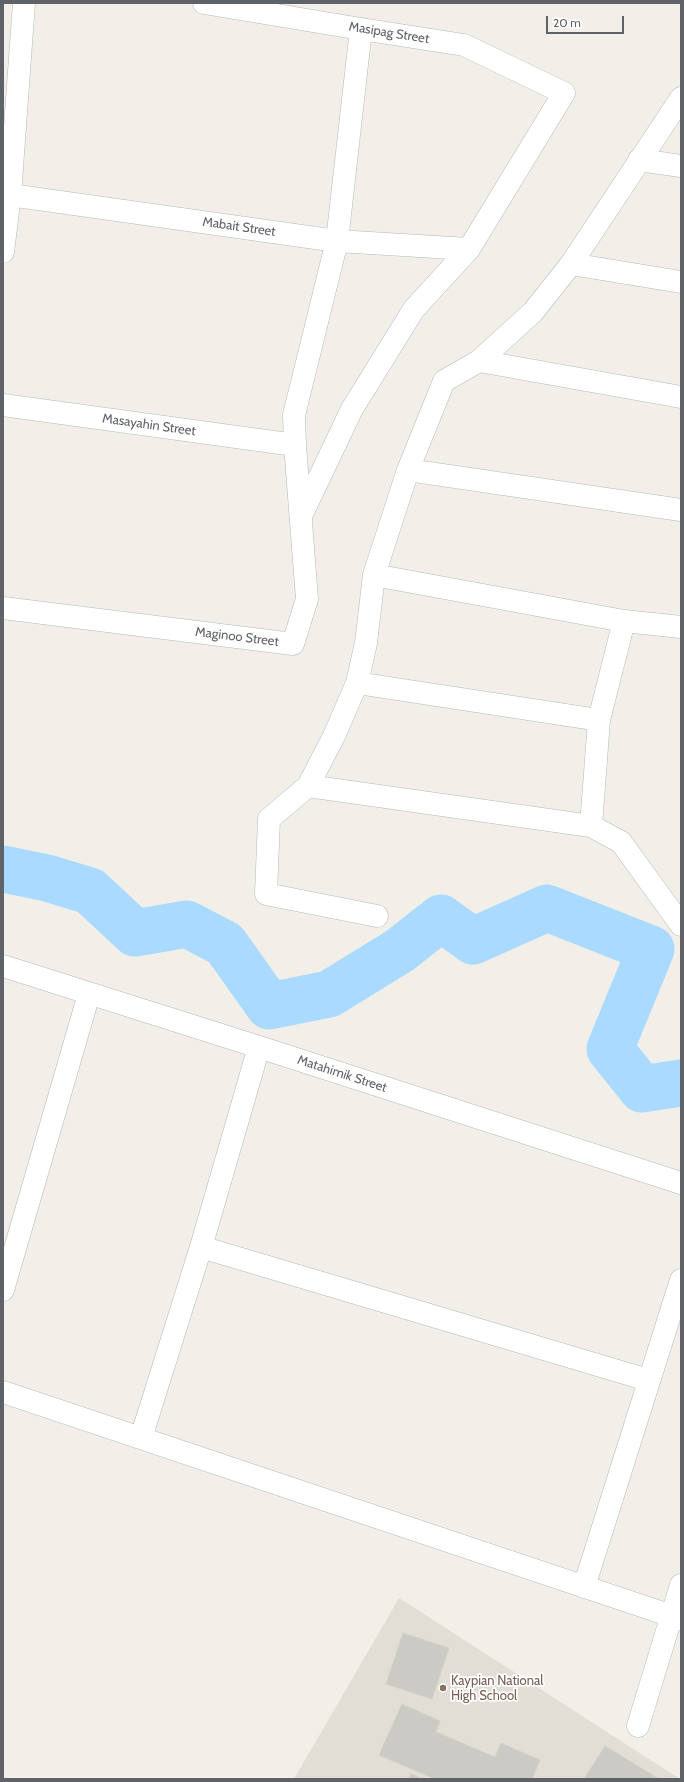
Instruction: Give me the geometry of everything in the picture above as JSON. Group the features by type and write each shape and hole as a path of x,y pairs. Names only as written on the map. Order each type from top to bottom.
{"street":[{"path":"3,252 10,195 24,3"},
{"name":"Masipag Street","path":"204,3 360,29 464,44 564,93 469,249"},
{"name":"Maginoo Street","path":"3,608 293,644 307,599 294,415 337,240 360,29"},
{"path":"377,916 266,894 270,819 308,786 334,736 357,683 366,643 374,575 408,470 444,381 479,361 533,312 571,264 681,98"},
{"path":"639,160 681,166"},
{"name":"Mabait Street","path":"10,195 337,240 469,249"},
{"path":"301,517 352,409 414,309 469,249"},
{"path":"571,264 681,282"},
{"path":"479,361 681,397"},
{"name":"Masayahin Street","path":"3,405 295,444"},
{"path":"408,470 681,510"},
{"path":"374,575 624,621 681,627"},
{"path":"591,826 599,720 624,621"},
{"path":"357,683 599,720"},
{"path":"308,786 591,826 621,842 681,926"},
{"name":"Matahimik Street","path":"3,966 681,1183"},
{"path":"3,1290 90,994"},
{"path":"141,1438 201,1246 259,1047"},
{"path":"201,1246 648,1380"},
{"path":"584,1587 648,1380 681,1280"},
{"path":"3,1392 676,1617"},
{"path":"638,1726 676,1617 681,1586"}],"shaded area":[{"name":"Kaypian National High School","path":"399,1598 680,1779 294,1779"}],"building":[{"path":"403,1633 449,1648 432,1699 386,1684"},
{"path":"402,1704 440,1721 436,1732 495,1757 501,1743 540,1760 532,1779 435,1779 379,1755"},
{"path":"605,1746 659,1779 584,1779"},
{"path":"411,1774 422,1779 408,1779"}],"waterway":[{"path":"3,869 47,878 90,891 135,933 187,924 225,944 269,1006 329,994 399,951 441,918 473,941 547,908 651,949 610,1049 642,1089 681,1083"}],"place":[{"name":"Kaypian National High School","path":"443,1688"}]}
